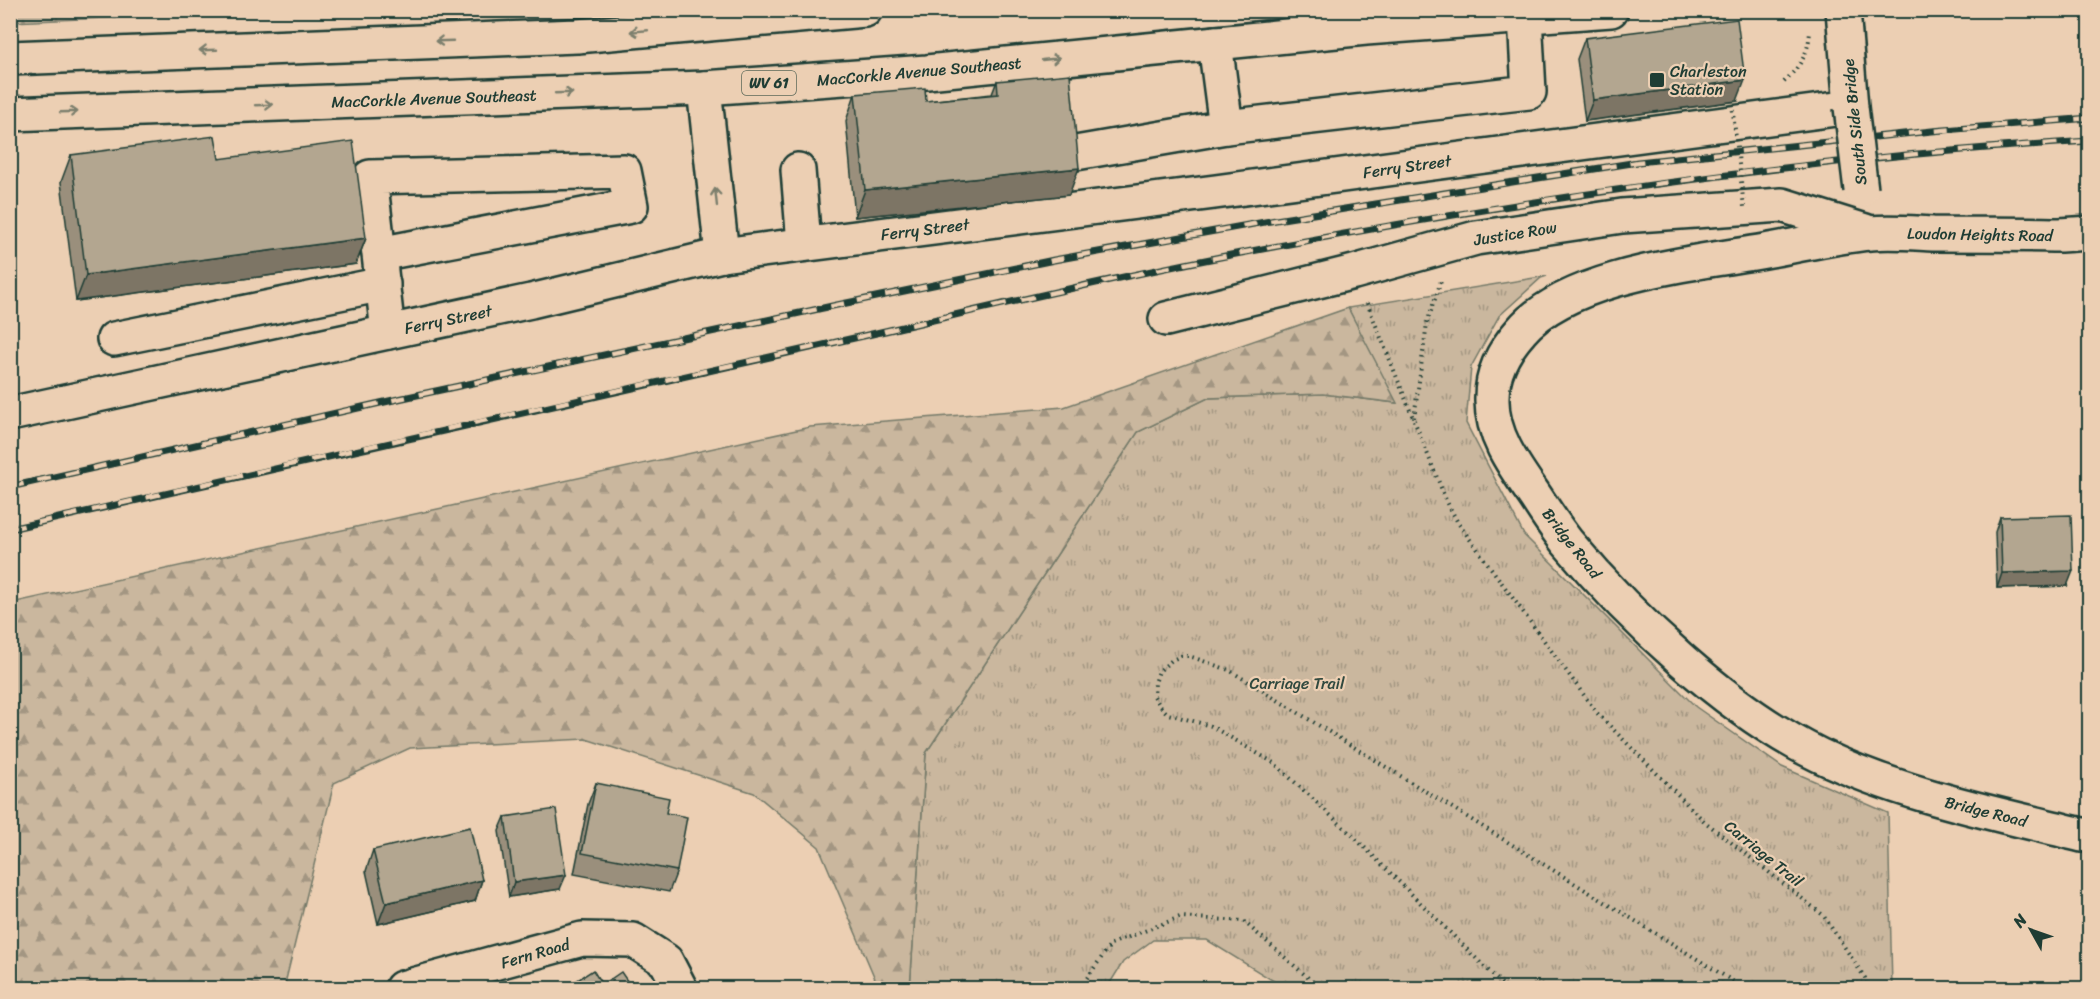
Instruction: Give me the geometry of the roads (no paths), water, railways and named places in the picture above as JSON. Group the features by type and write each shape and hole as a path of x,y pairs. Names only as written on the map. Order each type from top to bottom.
{"main road":[{"path":"10,58 577,36 865,10"},
{"name":"MacCorkle Avenue Southeast","path":"10,114 704,88 927,72 1366,28 1611,10"},
{"name":"South Side Bridge","path":"1843,10 1851,107 1861,190 1869,233"},
{"path":"1070,154 1226,127 1529,93 1525,17"},
{"path":"1215,43 1226,127"},
{"path":"704,88 722,255"},
{"name":"Ferry Street","path":"10,414 531,301 722,255 1215,192 1738,112 1851,107"},
{"path":"114,339 381,269 631,206 624,171 362,166 381,269 388,332"},
{"path":"798,170 804,244"},
{"name":"Justice Row","path":"1166,319 1468,241 1622,216 1782,205 1869,233"},
{"name":"Loudon Heights Road","path":"1869,233 2060,235 2090,233"},
{"name":"Bridge Road","path":"1869,233 1631,274 1569,298 1544,311 1522,329 1502,357 1494,381 1492,401 1495,424 1508,456 1565,539 1586,564 1639,619 1691,666 1744,709 1818,754 1874,777 1934,798 2082,835 2090,835"},
{"name":"Fern Road","path":"402,988 501,976 582,939 633,940 666,961 680,988"}],"railway":[{"path":"10,487 389,401 837,305 1054,260 1276,220 1638,162 1932,131 2090,118"},
{"path":"10,529 1048,294 1257,250 1463,213 1671,182 1880,157 2090,141"}],"place":[{"name":"Charleston Station","path":"1657,80"}],"park label":[{"name":"Carriage Trail","path":"1297,683"}]}
